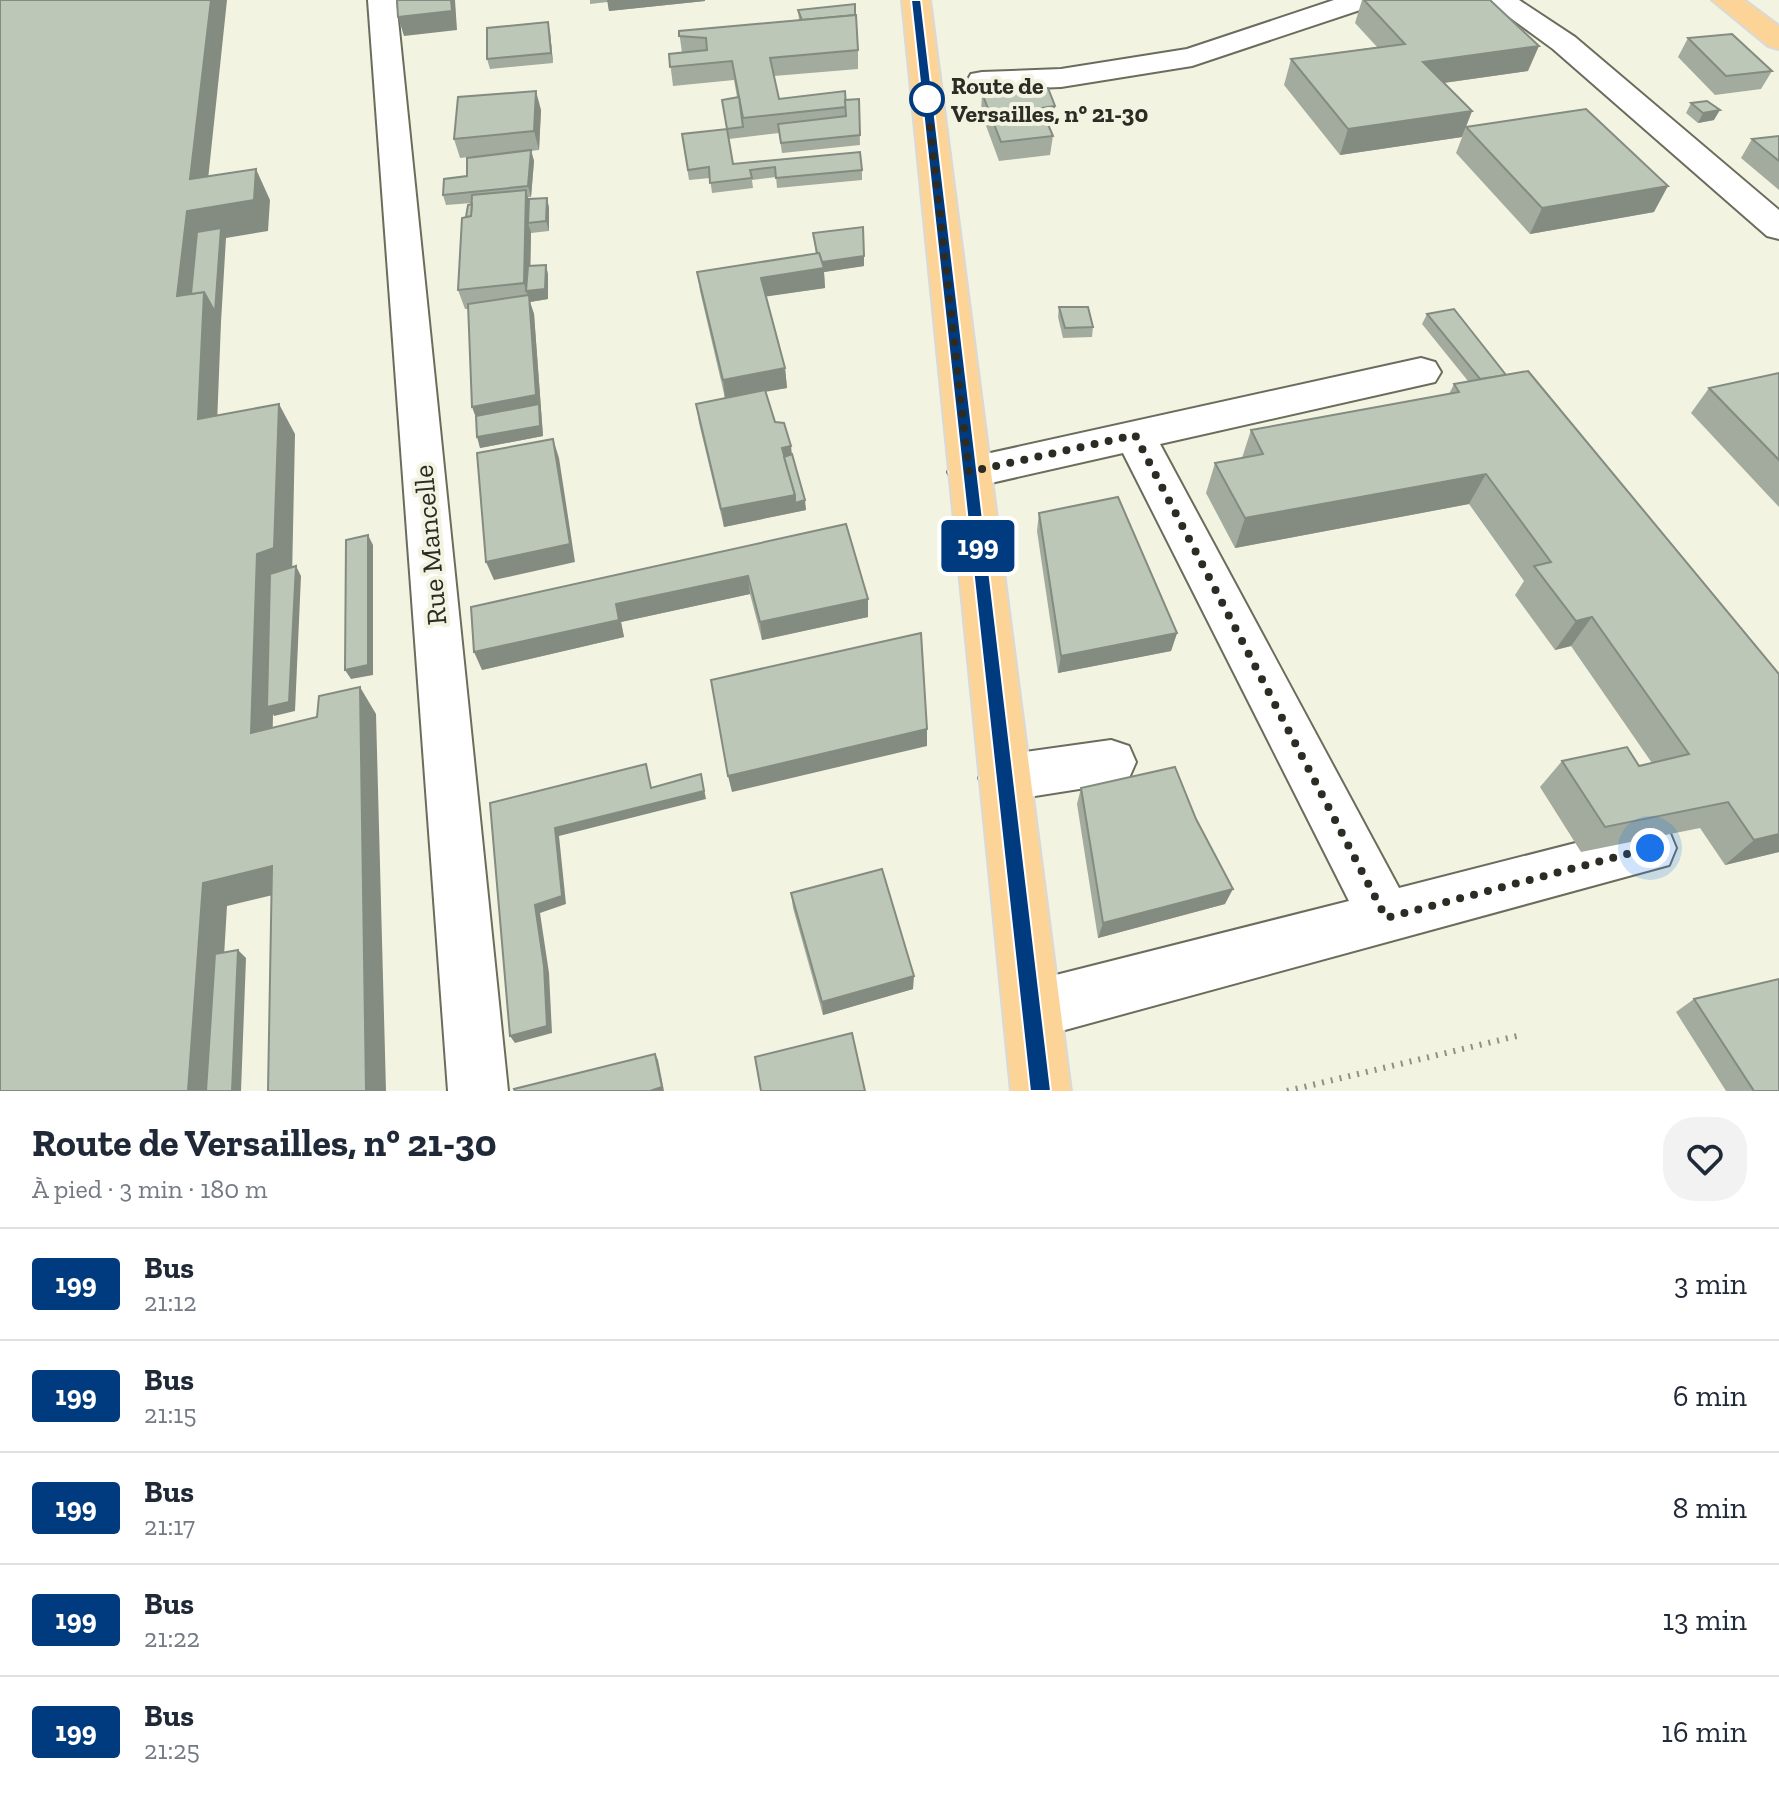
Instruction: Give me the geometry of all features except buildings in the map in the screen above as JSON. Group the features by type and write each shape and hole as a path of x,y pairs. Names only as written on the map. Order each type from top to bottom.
{"main road":[{"path":"916,0 1041,1091"},
{"path":"1726,0 1779,40"}],"street":[{"name":"Rue Mancelle","path":"382,0 478,1091"},
{"path":"982,81 1061,78 1192,57 1362,0"},
{"path":"1500,0 1564,43 1779,228"},
{"path":"969,472 1421,372"},
{"path":"1135,435 1386,918"},
{"path":"1004,778 1111,762"},
{"path":"1032,1010 1650,848"}],"path":[{"path":"1287,1091 1517,1036"}],"bus line":[{"name":"199","path":"916,0 1041,1091"}],"place":[{"name":"Route de Versailles, n° 21-30","path":"927,99"}],"route":[{"path":"927,99 969,472 1135,435 1386,918 1650,848"}]}
